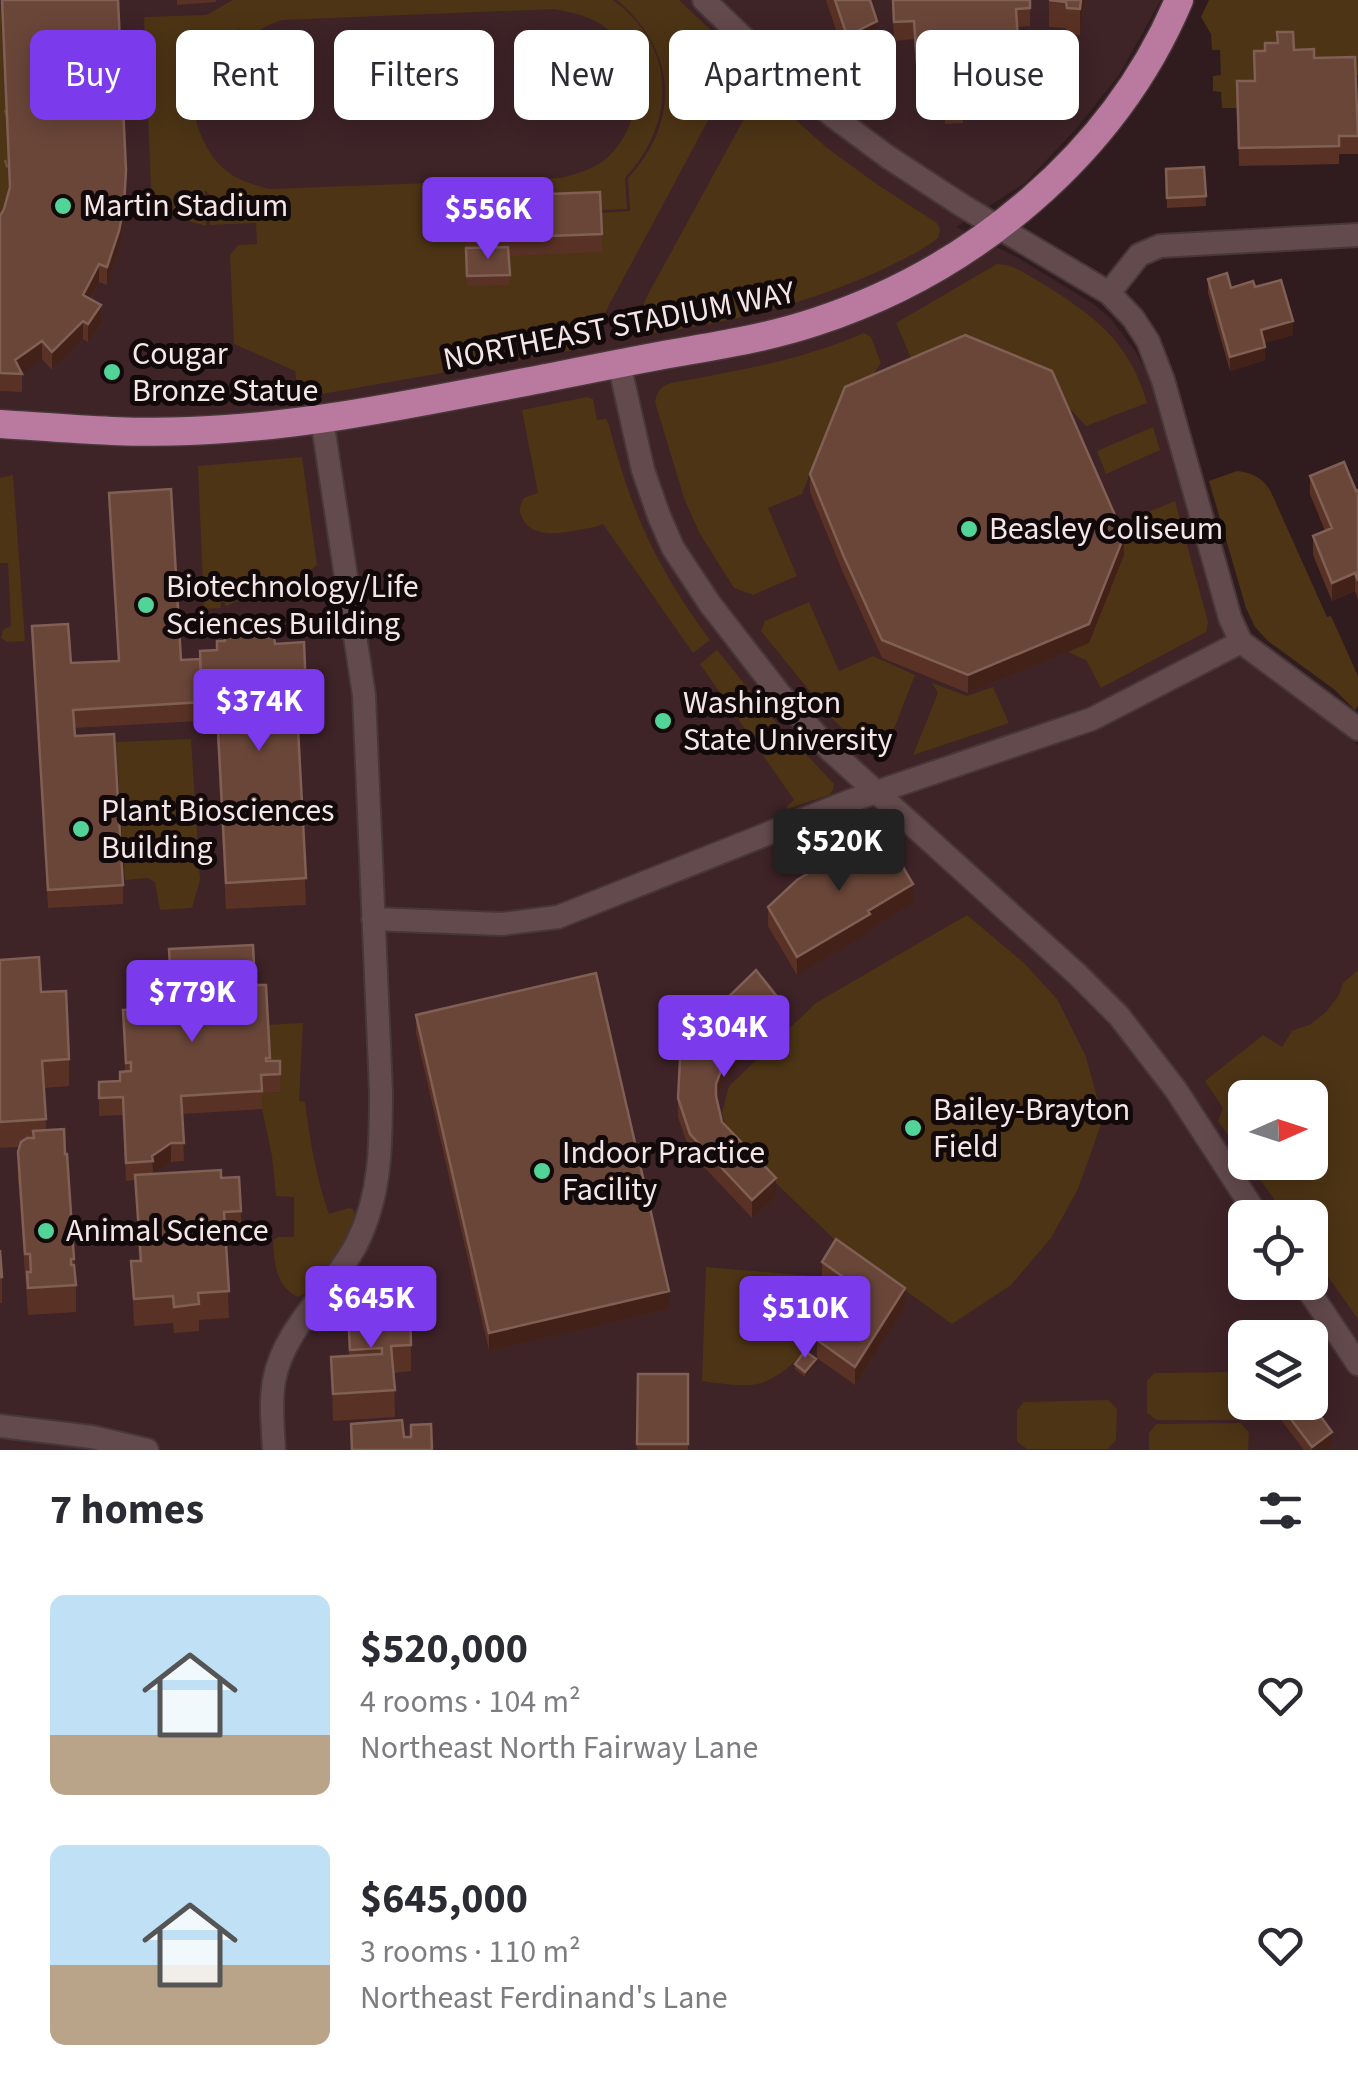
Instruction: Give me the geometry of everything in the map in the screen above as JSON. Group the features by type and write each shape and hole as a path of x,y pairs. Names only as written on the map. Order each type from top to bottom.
{"main road":[{"name":"NORTHEAST STADIUM WAY","path":"0,424 188,432 322,419 756,338 843,312 921,277 964,252 1030,202 1096,133 1129,90 1179,0"}],"street":[{"path":"704,0 834,118 888,157 1109,292 1143,331 1163,380 1230,618 1241,642 1358,729"},
{"path":"1109,292 1139,255 1160,246 1358,236"},
{"path":"619,363 650,492 666,533 694,582 755,663 830,750 1118,1016 1176,1090 1247,1200"},
{"path":"274,1450 273,1394 285,1347 358,1242 377,1181 381,1140 364,695 322,419"},
{"path":"373,919 502,924 558,917 850,801 1092,719 1241,642"},
{"path":"1315,1300 1358,1364"},
{"path":"0,1426 147,1450"}],"shaded area":[{"name":"Washington State University","path":"0,0 1161,0 1119,75 1075,130 1025,183 956,227 1018,258 1111,319 1151,380 1219,625 1251,664 1358,745 1358,1450 0,1450"}],"green space":[{"name":"Martin Stadium","path":"0,0 10,192 0,236"},
{"path":"233,0 613,0 642,30 608,30 582,16 555,9 282,20 260,30 176,30 176,120 196,120 204,143 225,170 269,189 561,178 594,167 621,141 630,120 649,120 649,40 659,62 661,109 642,156 625,178 627,209 465,215 508,256 600,213 630,211 628,178 657,133 665,87 661,64 649,30 644,30 637,20 617,0 679,0 711,30 669,30 669,120 708,120 590,347 299,398 295,371 234,344 230,255 238,245 257,244 256,223 210,225 209,194 205,190 206,226 152,211 148,120 156,120 156,30 145,30 144,17 206,15"},
{"path":"1209,0 1358,0 1358,75 1314,77 1255,99 1237,99 1237,108 1222,108 1221,92 1213,91 1213,76 1221,75 1220,50 1212,50 1211,34 1201,17"},
{"path":"743,120 796,120 827,148 937,223 940,229 938,238 893,264 823,294 739,318 653,333 643,317 646,298"},
{"path":"997,264 1040,282 1107,331 1130,362 1147,403 1086,426 1055,385 954,345 911,358 896,323"},
{"path":"864,333 871,337 881,363 860,393 838,402 802,494 768,508 797,576 753,595 734,588 700,534 684,498 655,402 658,392 671,383 793,358"},
{"path":"593,399 597,420 606,419 609,425 648,538 710,640 693,653 603,524 547,533 530,527 521,515 524,498 538,493 522,410"},
{"path":"1153,427 1160,450 1106,474 1097,451"},
{"path":"302,457 317,565 295,579 227,606 224,591 220,590 221,608 204,609 198,466"},
{"path":"1237,471 1256,476 1270,490 1358,676 1355,710 1255,627 1209,481"},
{"path":"13,475 25,641 7,642 1,638 3,630 11,626 8,563 0,563 0,478"},
{"path":"1175,501 1208,622 1206,632 1101,688 1086,660 1068,652 1089,642 1124,555 1121,523"},
{"path":"809,602 839,671 873,656 915,675 883,757 868,754 830,716 761,631 765,621"},
{"path":"717,650 774,720 834,784 829,795 787,809 794,800 700,664"},
{"path":"932,683 967,696 993,687 1009,723 913,755 938,693"},
{"path":"191,739 200,880 192,908 160,910 155,882 147,878 125,880 116,742"},
{"name":"Bailey-Brayton Field","path":"967,915 1024,963 1057,999 1086,1057 1103,1119 1078,1189 1051,1238 1011,1285 952,1324 836,1241 728,1137 722,1113 729,1086 816,1003"},
{"path":"1358,970 1358,1319 1328,1276 1328,1200 1275,1200 1260,1180 1328,1180 1328,1080 1228,1080 1228,1135 1218,1121 1223,1108 1205,1081 1263,1035 1282,1047 1292,1031 1311,1024 1326,1012 1343,983"},
{"path":"303,1023 299,1101 305,1102 320,1186 329,1214 349,1208 355,1213 334,1261 317,1283 298,1297 285,1287 276,1266 273,1240 294,1237 294,1197 276,1196 261,1093 280,1092 266,1080 267,1025"},
{"path":"706,1267 812,1276 816,1324 808,1345 792,1364 771,1379 750,1385 702,1381"},
{"path":"1228,1372 1228,1420 1157,1420 1147,1413 1147,1381 1154,1373"},
{"path":"1108,1400 1117,1409 1116,1440 1108,1449 1027,1449 1017,1442 1017,1410 1024,1402"},
{"path":"1240,1423 1249,1432 1248,1450 1149,1450 1149,1433 1156,1424"}],"building":[{"name":"Martin Stadium","path":"2,0 118,0 119,30 30,30 30,120 124,120 126,170 124,206 107,267 99,264 83,295 101,305 88,324 83,321 52,352 42,341 15,360 22,374 0,373 0,216 10,187"},
{"path":"835,0 870,0 877,21 859,30 845,30"},
{"path":"893,0 1030,0 1030,8 1016,9 1017,30 916,30 916,48 914,21 894,22"},
{"path":"1049,0 1081,0 1080,9 1067,8 1066,2"},
{"path":"1277,32 1293,32 1294,50 1314,49 1314,58 1355,57 1358,136 1339,136 1339,146 1239,148 1237,81 1255,81 1254,51 1265,51 1265,43 1278,43"},
{"path":"1204,167 1206,196 1167,198 1166,169"},
{"path":"600,192 602,234 466,239 464,197"},
{"path":"508,247 510,275 467,276 466,248"},
{"path":"1227,273 1231,288 1253,281 1255,287 1281,280 1293,321 1261,330 1265,347 1230,357 1208,279"},
{"name":"Beasley Coliseum","path":"965,335 1052,371 1124,536 1089,624 968,675 882,640 810,474 845,387"},
{"path":"1344,462 1358,490 1358,581 1355,573 1332,583 1313,536 1332,528 1310,476"},
{"path":"171,489 181,660 200,659 202,702 73,710 75,736 114,734 123,885 48,890 32,626 68,624 71,663 119,661 109,493"},
{"path":"268,630 275,644 304,642 306,691 296,691 306,878 226,883 216,693 202,694 200,651 217,650 217,641 225,641 224,632"},
{"path":"877,832 913,884 797,957 768,907 797,880"},
{"path":"253,945 255,985 266,985 270,1058 266,1061 280,1061 280,1074 261,1075 262,1091 181,1096 184,1143 171,1143 152,1156 153,1161 126,1163 123,1097 99,1098 99,1082 120,1081 120,1072 131,1071 131,1062 126,1063 123,1010 172,1008 169,949"},
{"path":"39,957 41,992 66,991 69,1059 42,1061 46,1119 0,1122 0,960"},
{"path":"756,970 782,1003 725,1060 716,1084 722,1122 776,1178 752,1200 690,1134 678,1098 680,1060 695,1031"},
{"name":"Indoor Practice Facility","path":"596,973 669,1291 489,1333 416,1015"},
{"name":"Animal Science","path":"64,1129 74,1259 71,1265 76,1285 28,1288 30,1254 25,1254 18,1152 21,1142 34,1138 33,1131"},
{"path":"221,1170 221,1178 239,1177 241,1211 224,1212 229,1291 198,1293 199,1304 174,1307 173,1296 134,1299 131,1261 141,1261 135,1175"},
{"path":"836,1239 905,1288 855,1367 817,1340 852,1283 822,1262"},
{"path":"410,1308 411,1345 391,1346 395,1390 333,1394 331,1357 382,1354 382,1348 350,1350 348,1313"},
{"path":"805,1351 816,1359 805,1372 795,1364"},
{"path":"638,1374 688,1374 688,1444 637,1444"},
{"path":"402,1420 404,1437 411,1437 411,1425 431,1424 432,1450 352,1450 351,1424"},
{"path":"1292,1420 1323,1420 1332,1432 1312,1447"}],"place":[{"name":"Martin Stadium","path":"63,206"},
{"name":"Cougar Bronze Statue","path":"112,372"},
{"name":"Beasley Coliseum","path":"969,529"},
{"name":"Biotechnology/Life Sciences Building","path":"146,605"},
{"name":"Washington State University","path":"663,721"},
{"name":"Plant Biosciences Building","path":"81,829"},
{"name":"Bailey-Brayton Field","path":"913,1128"},
{"name":"Indoor Practice Facility","path":"542,1171"},
{"name":"Animal Science","path":"46,1231"}]}
